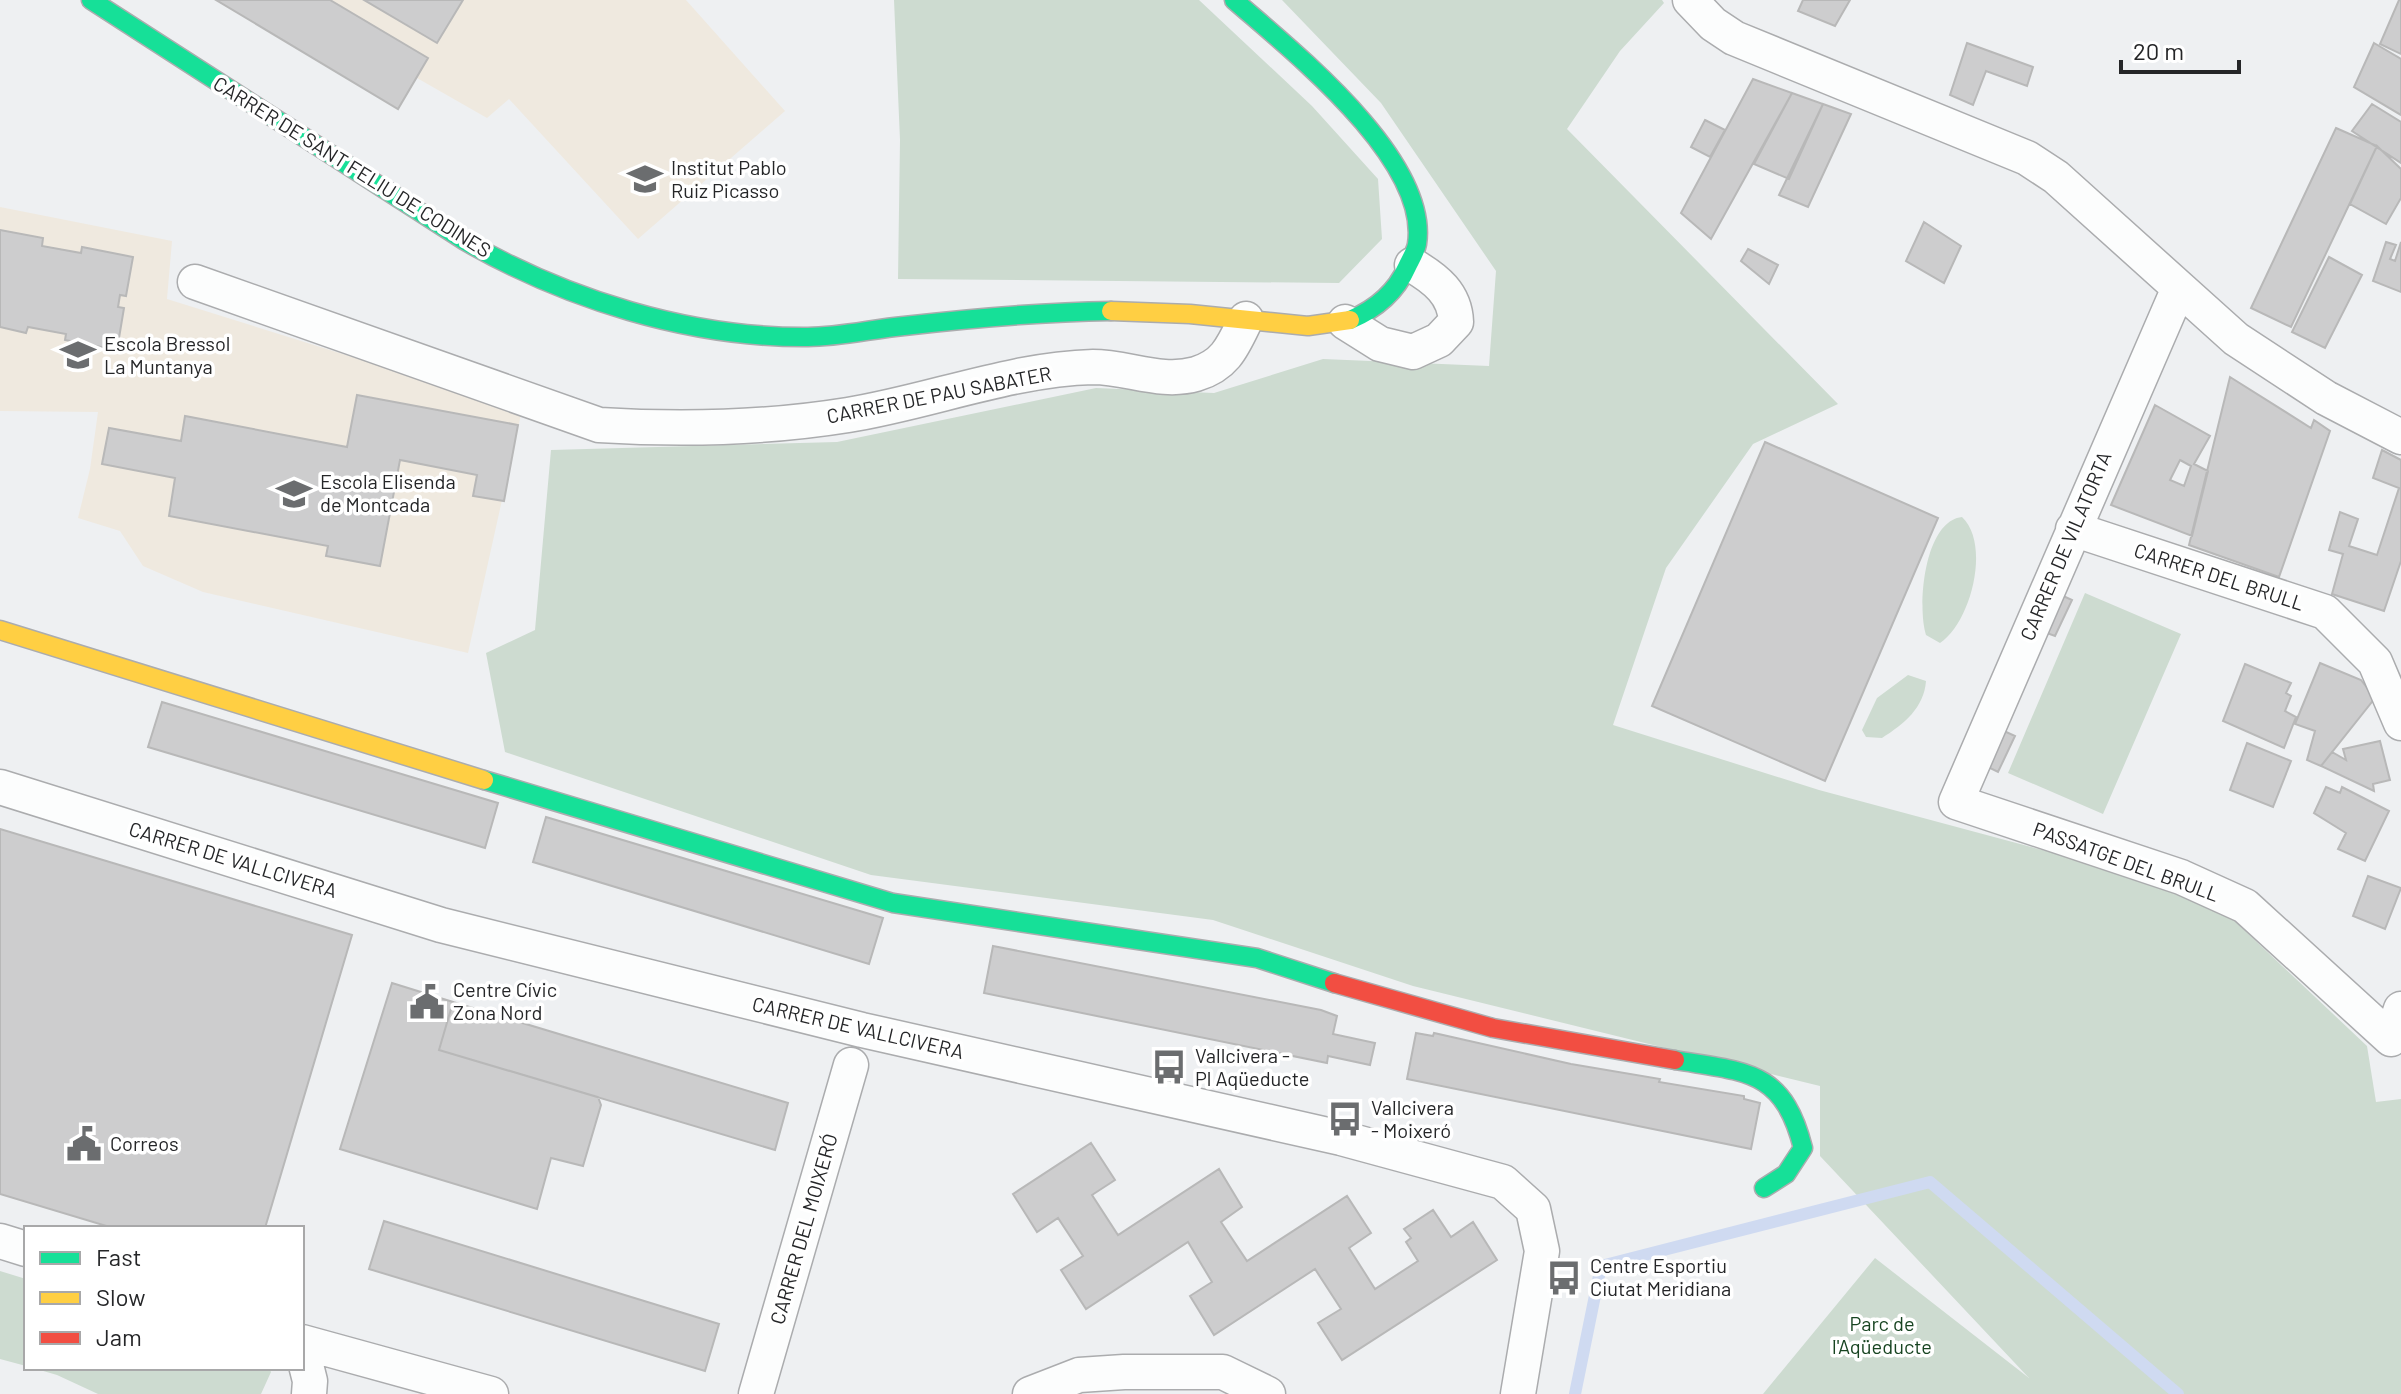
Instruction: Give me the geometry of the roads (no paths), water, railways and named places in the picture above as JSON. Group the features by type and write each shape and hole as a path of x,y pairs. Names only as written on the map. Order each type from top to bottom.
{"street":[{"name":"CARRER DE SANT FELIU DE CODINES","path":"91,0 466,242 578,295 702,329 797,338 988,317 1095,311 1284,324 1345,322 1371,310 1396,287 1412,265"},
{"path":"1234,0 1345,102 1396,164 1409,189 1417,223 1412,265 1432,276 1455,308 1456,322 1439,340 1413,352 1362,335 1345,322"},
{"path":"1690,0 1713,24 1734,38 2027,158 2056,177 2178,290 2280,370 2401,437"},
{"name":"CARRER DE PAU SABATER","path":"195,282 599,425 659,428 847,415 1022,377 1094,367 1162,377 1194,375 1222,363 1246,319"},
{"name":"CARRER DE VILATORTA","path":"1956,802 2178,290"},
{"name":"CARRER DEL BRULL","path":"2073,529 2325,612 2375,662 2401,723"},
{"path":"0,630 838,889 893,903 1257,958 1400,1004 1493,1028 1745,1072 1780,1090 1796,1119 1803,1148 1786,1174 1764,1188"},
{"name":"CARRER DE VALLCIVERA","path":"0,787 441,925 862,1030 1341,1138 1503,1182 1533,1209 1542,1251 1518,1394"},
{"name":"PASSATGE DEL BRULL","path":"1956,802 2181,877 2245,906 2396,1024"},
{"name":"CARRER DEL MOIXERÓ","path":"756,1394 851,1065"},
{"path":"0,1241 24,1248"},
{"path":"304,1343 491,1394"},
{"path":"304,1357 310,1381 309,1394"},
{"path":"1030,1394 1079,1375 1124,1372 1223,1372 1268,1394"}],"waterway":[{"path":"1575,1394 1601,1266 1930,1182 2178,1394"}],"place":[{"name":"Institut Pablo Ruiz Picasso","path":"645,179"},
{"name":"Escola Bressol La Muntanya","path":"78,355"},
{"name":"Escola Elisenda de Montcada","path":"294,494"},
{"name":"Centre Cívic Zona Nord","path":"427,1002"},
{"name":"Vallcivera - Pl Aqüeducte","path":"1169,1067"},
{"name":"Vallcivera - Moixeró","path":"1345,1119"},
{"name":"Correos","path":"84,1144"},
{"name":"Centre Esportiu Ciutat Meridiana","path":"1564,1278"}],"park label":[{"name":"Parc de l'Aqüeducte","path":"1882,1336"}]}
